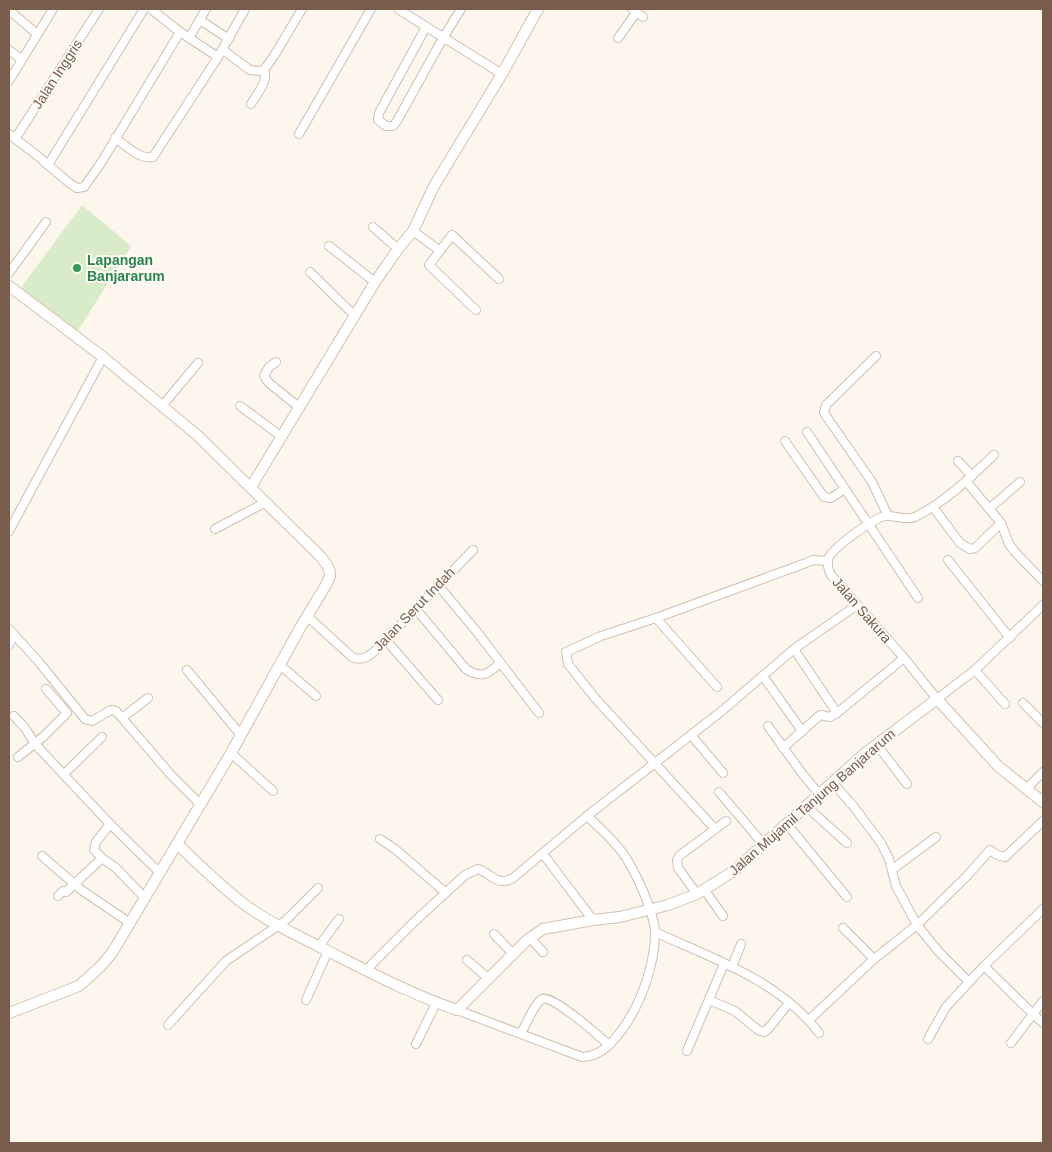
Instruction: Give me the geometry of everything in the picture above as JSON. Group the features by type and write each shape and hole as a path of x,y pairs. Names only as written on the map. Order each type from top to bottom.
{"street":[{"path":"9,81 53,9"},
{"name":"Jalan Inggris","path":"12,136 99,9"},
{"path":"48,165 144,9"},
{"path":"151,9 180,32 218,57"},
{"path":"189,38 206,9"},
{"path":"115,138 140,155 149,158 153,157 223,50 246,9"},
{"path":"223,50 250,70 264,70 302,9"},
{"path":"299,134 372,9"},
{"path":"426,27 382,105 378,116 381,124 390,127 397,121 461,9"},
{"path":"251,487 375,282 413,231 434,186 502,74 538,9"},
{"path":"403,10 443,38 502,74"},
{"path":"12,11 38,34"},
{"path":"618,38 637,13"},
{"path":"200,20 229,39"},
{"path":"12,136 68,182 77,188 82,188 94,174 180,32"},
{"path":"9,50 22,59"},
{"path":"251,104 264,82 266,73 264,70"},
{"path":"9,272 46,222"},
{"path":"373,227 398,250"},
{"path":"413,231 439,250"},
{"path":"476,310 429,265 439,250 452,235 499,279"},
{"path":"329,246 375,282"},
{"path":"310,272 355,316"},
{"path":"9,286 103,357 196,434 321,557 328,567 329,579 231,753 112,953 85,981 67,992 9,1013"},
{"path":"876,356 826,405 824,413 872,482 888,516 913,518 933,506 969,479 994,455"},
{"path":"9,531 103,357"},
{"path":"276,362 269,367 264,376 300,408"},
{"path":"162,406 198,363"},
{"path":"240,406 282,437"},
{"path":"807,432 918,598"},
{"path":"785,441 824,497 831,498 845,489"},
{"path":"958,461 1001,523 1015,552 1043,581"},
{"path":"990,508 1020,482"},
{"path":"215,529 266,502"},
{"path":"933,506 960,543 970,549 975,548 1001,523"},
{"name":"Jalan Sakura","path":"888,516 877,519 869,524 836,549 828,561 831,575 904,658 937,699"},
{"name":"Jalan Serut Indah","path":"307,616 338,645 357,659 366,657 386,640 473,550"},
{"path":"715,829 595,698 568,664 566,652 602,636 806,562 813,560 828,561"},
{"path":"948,560 1010,638"},
{"path":"438,585 539,712"},
{"path":"1043,605 974,670 937,699 999,767 1043,802"},
{"path":"365,971 466,875 475,869 482,870 499,881 508,881 587,816 691,735 794,649 857,606"},
{"path":"416,609 466,669 474,674 481,675 492,671 500,663"},
{"path":"656,618 718,687"},
{"path":"9,645 12,632"},
{"path":"12,632 85,718 92,722 111,710 116,711 171,775 200,804"},
{"path":"386,640 438,700"},
{"path":"794,649 837,713"},
{"path":"783,748 820,715 830,717 837,713 904,658"},
{"path":"280,665 316,696"},
{"path":"187,670 240,734"},
{"path":"974,670 1005,704"},
{"path":"763,676 802,731"},
{"path":"18,757 35,744 67,713 46,689"},
{"path":"122,718 148,698"},
{"name":"Jalan Mujamil Tanjung Banjararum","path":"457,1010 530,938 547,928 593,920 613,919 668,905 701,891 734,871 786,823 877,745 937,699"},
{"path":"1023,703 1043,723"},
{"path":"14,716 25,728 35,744 110,824 159,872"},
{"path":"768,726 820,794"},
{"path":"691,735 723,774"},
{"path":"64,774 102,737"},
{"path":"877,745 907,784"},
{"path":"231,753 273,791"},
{"path":"1026,789 1043,772"},
{"path":"833,783 876,836 887,853 893,869 896,886 917,925 939,952 969,982"},
{"path":"719,792 764,845"},
{"path":"806,806 848,843"},
{"path":"177,844 249,908 365,971 436,1003 582,1057 593,1055 609,1045 634,1012 651,960 655,932 650,910 631,866 621,851 587,816"},
{"path":"723,916 677,865 677,860 726,821"},
{"path":"809,1020 874,959 917,925 967,876 988,850 997,855 1005,856 1043,822"},
{"path":"786,823 847,897"},
{"path":"110,824 95,844 94,850 116,868 145,898"},
{"path":"893,869 936,837"},
{"path":"380,839 395,848 446,893"},
{"path":"543,854 593,920"},
{"path":"42,856 75,885 130,923"},
{"path":"58,896 62,891 66,892 75,885 102,858"},
{"path":"168,1024 226,961 285,921 318,888"},
{"path":"928,1040 946,1007 984,966 1043,909"},
{"path":"306,1000 323,948 340,919"},
{"path":"843,928 874,959"},
{"path":"655,932 757,980 809,1020 819,1033"},
{"path":"494,934 513,954"},
{"path":"530,938 543,952"},
{"path":"732,967 741,944"},
{"path":"466,960 488,979"},
{"path":"687,1052 724,964"},
{"path":"984,966 1043,1022"},
{"path":"521,1033 538,1003 546,998 576,1017 609,1045"},
{"path":"709,1000 735,1011 758,1030 764,1032 789,1003"},
{"path":"1011,1043 1043,1001"},
{"path":"416,1044 436,1003"}],"green space":[{"name":"Lapangan Banjararum","path":"82,205 131,246 76,334 20,289"}],"place":[{"name":"Lapangan Banjararum","path":"77,268"}]}
